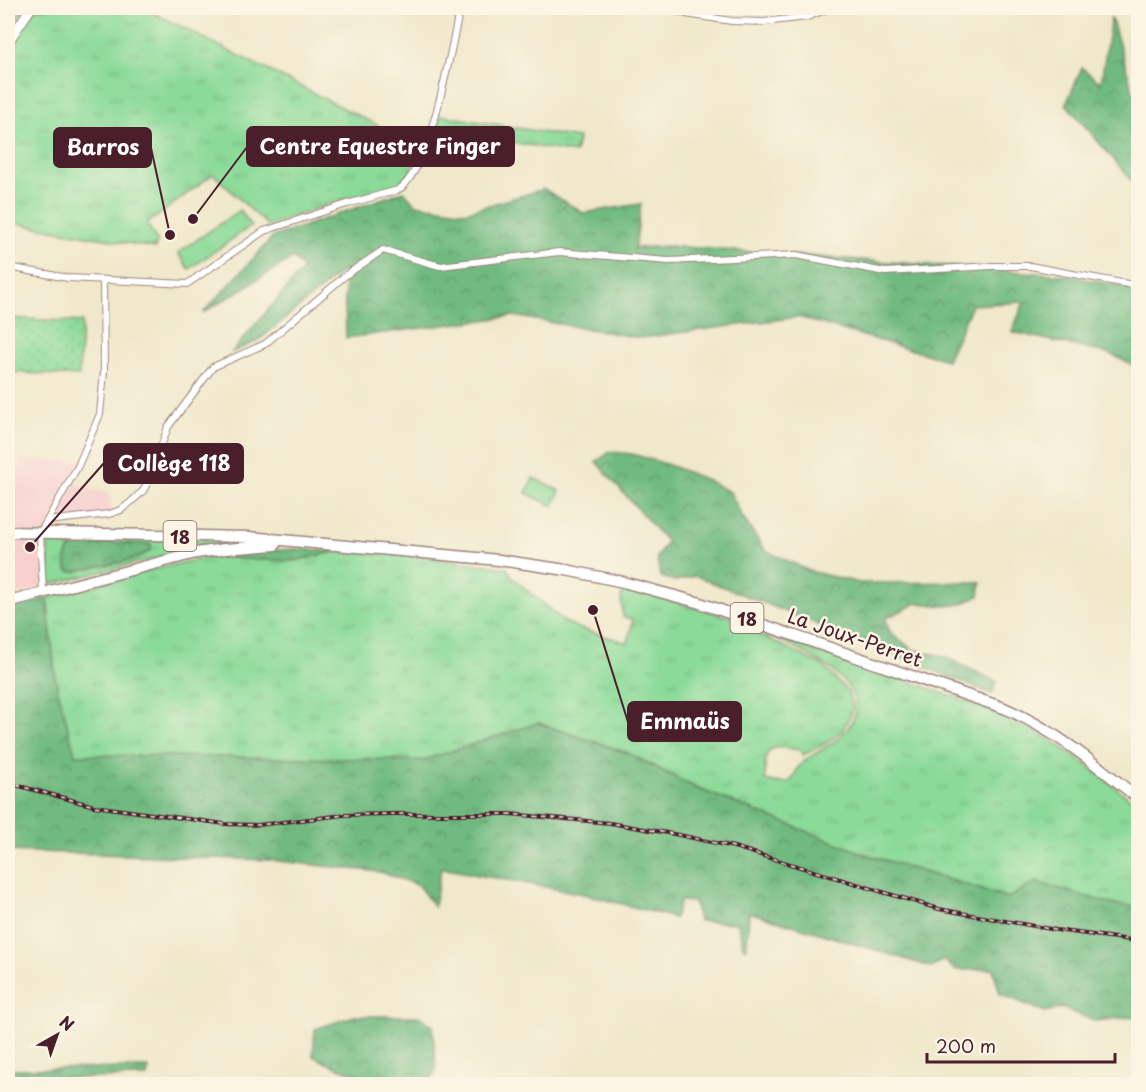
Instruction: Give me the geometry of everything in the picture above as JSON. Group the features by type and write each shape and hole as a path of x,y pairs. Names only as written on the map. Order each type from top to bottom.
{"main road":[{"path":"8,42 30,8"},
{"name":"18","path":"8,532 40,533"},
{"name":"La Joux-Perret","path":"40,533 249,537 489,559 538,565 619,580 697,602 1019,715 1052,732 1084,754 1138,798"},
{"name":"La Joux-Perret","path":"43,592 196,553 248,546 321,543"},
{"name":"18","path":"8,602 43,592"}],"street":[{"path":"8,267 45,275 103,281 187,284 264,231 405,186 420,164 432,130 460,8"},
{"path":"668,8 686,14 732,21 764,22 807,17 830,8"},
{"path":"47,521 109,513 121,510 131,502 143,491 150,478 168,427 213,367 265,344 346,275 383,250 440,266 559,252 668,261 796,255 885,272 1030,266 1138,286"},
{"path":"43,592 40,533 85,452 100,414 104,372 103,281"}],"shaded area":[{"path":"19,459 83,460 73,482 109,494 113,517 47,527 49,585 8,598 8,470 19,470"}],"green space":[{"path":"8,8 25,8 8,34"},
{"path":"36,8 144,8 421,147 408,176 395,187 341,200 268,226 213,174 147,224 157,240 156,248 8,222 8,49"},
{"path":"1111,17 1133,91 1138,98 1138,188 1066,104 1082,68 1101,83"},
{"path":"439,115 578,138 575,153 437,130"},
{"path":"544,189 583,213 641,204 635,248 670,246 1064,275 1138,289 1138,368 1111,354 1012,332 1024,302 972,305 947,360 798,317 641,338 513,316 346,338 344,270 259,340 231,353 303,269 293,258 203,313 273,237 404,191 415,204 465,212"},
{"path":"240,210 251,226 189,269 178,253"},
{"path":"8,318 82,322 79,376 8,372"},
{"path":"610,452 632,454 666,464 705,479 730,492 743,518 765,550 809,571 860,583 981,582 979,596 962,604 945,606 917,603 885,619 890,632 912,649 943,656 997,682 992,694 696,576 675,581 660,577 657,557 667,542 596,462"},
{"path":"533,478 560,491 553,506 526,493"},
{"path":"48,536 250,541 202,547 53,584 49,582","holes":["118,543 150,544 151,550 139,557 68,571"]},
{"path":"151,544 151,550 139,557 122,562 73,572 68,571 66,557 74,545"},
{"path":"297,549 338,551 294,561 242,559 217,555 256,551"},
{"path":"338,551 420,556 507,568 513,578 565,622 628,643 633,619 623,617 621,597 625,588 737,619 742,630 765,637 822,665 848,692 853,708 842,731 825,744 803,755 800,750 789,748 770,750 767,754 765,780 777,783 790,781 801,764 844,733 855,715 854,697 844,681 828,667 751,626 1003,714 1057,744 1138,805 1138,907 1112,904 1036,882 1009,898 862,853 696,788 628,753 538,723 424,760 75,755 56,683 47,598 150,570 217,555 242,559 294,561"},
{"path":"47,598 56,683 75,755 424,760 538,723 628,753 696,788 862,853 1008,898 1036,882 1112,904 1138,907 1138,1016 1096,1021 1061,1008 1045,1012 1000,994 993,969 955,970 944,960 931,967 749,912 747,948 743,947 738,923 699,921 694,902 680,901 675,918 584,894 441,868 434,907 418,885 380,872 269,860 8,851 8,610"},
{"path":"354,1016 419,1016 433,1026 436,1070 428,1084 398,1083 369,1078 341,1069 313,1056 315,1029"},
{"path":"149,1068 147,1077 8,1079 8,1069"}],"railway":[{"path":"8,783 94,806 225,824 258,825 344,815 392,814 509,814 610,823 734,847 939,909 1056,930 1138,941"}],"place":[{"name":"Centre Equestre Finger","path":"193,219"},
{"name":"Barros","path":"170,235"},
{"name":"Collège 118","path":"30,547"},
{"name":"Emmaüs","path":"593,610"}]}
